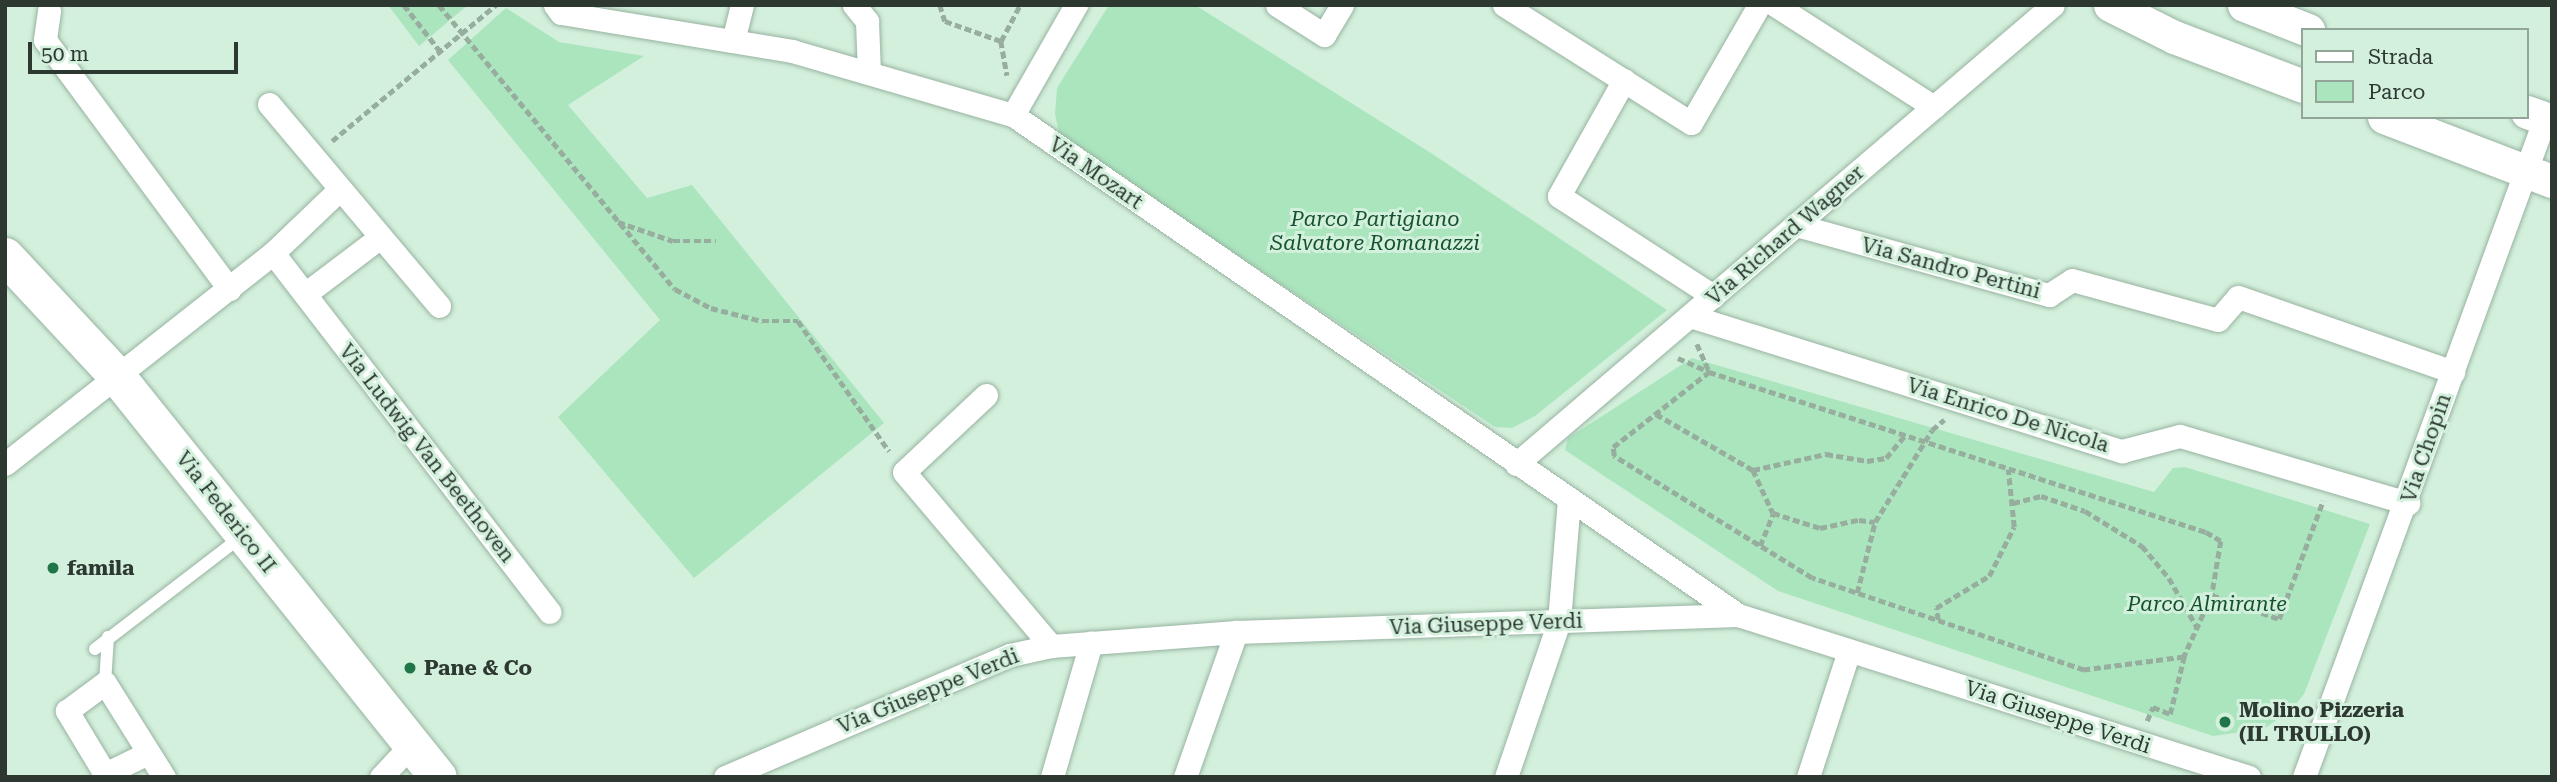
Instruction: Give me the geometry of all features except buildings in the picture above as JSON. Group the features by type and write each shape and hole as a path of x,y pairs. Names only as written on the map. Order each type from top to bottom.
{"main road":[{"path":"2110,5 2174,37 2302,86"},
{"path":"2244,5 2303,28"},
{"path":"2389,119 2539,176"},
{"name":"Via Federico II","path":"5,256 115,374 438,777"}],"street":[{"name":"Via Mozart","path":"555,5 561,13 792,51 1013,115 1738,615"},
{"path":"733,41 742,5"},
{"path":"854,5 867,22 870,73"},
{"path":"1013,115 1076,5"},
{"path":"1276,5 1324,34 1342,5"},
{"path":"1504,5 1691,122 1759,5"},
{"path":"1775,5 1934,107"},
{"name":"Via Richard Wagner","path":"1516,464 2053,5"},
{"path":"49,11 45,40 229,289"},
{"path":"1624,80 1559,196 1713,296"},
{"path":"269,104 379,238 439,306"},
{"name":"Via Chopin","path":"2304,777 2408,503 2453,372 2539,176 2541,117"},
{"path":"5,464 115,374 229,289 339,190"},
{"name":"Via Sandro Pertini","path":"1796,225 2049,295 2071,280 2218,320 2238,297 2453,372"},
{"path":"305,294 379,238"},
{"name":"Via Ludwig Van Beethoven","path":"272,253 550,612"},
{"name":"Via Enrico De Nicola","path":"1690,316 2122,451 2180,436 2408,503"},
{"path":"986,395 904,472 1051,646"},
{"path":"1506,777 1559,621 1569,500"},
{"name":"Via Giuseppe Verdi","path":"725,777 1010,655 1051,646 1236,632 1738,615 2140,742 2204,770 2249,777"},
{"path":"1185,777 1236,632"},
{"path":"1052,777 1091,643"},
{"path":"1808,777 1849,651"},
{"path":"148,753 104,774 67,711 104,683 164,777"},
{"path":"381,777 411,745"}],"lane":[{"path":"95,649 244,534"},
{"path":"104,683 108,637"}],"path":[{"path":"404,5 440,51"},
{"path":"439,5 675,289 723,311 762,321 798,321 904,472"},
{"path":"312,157 496,5"},
{"path":"940,5 945,20 1001,41 1020,5"},
{"path":"617,222 673,241 716,241"},
{"path":"2140,742 2152,707 2170,715 2184,657 2212,595 2221,557 2221,541 2214,537 1709,372 1613,447 1614,456 1812,578 2084,670 2184,657"},
{"path":"1656,414 1753,470 1773,513 1760,546"},
{"path":"1753,470 1826,454 1867,461 1886,458 1906,435"},
{"path":"1857,593 1875,522 1927,442"},
{"path":"1938,620 1936,608 1989,576 2014,527 2008,468"},
{"path":"2212,595 2280,620 2330,481"},
{"path":"2013,503 2041,496 2074,507 2142,546 2169,578 2197,628"},
{"path":"1773,513 1821,528 1859,520 1875,522"}],"green space":[{"path":"388,5 468,5 419,46"},
{"name":"Parco Partigiano Salvatore Romanazzi","path":"1109,5 1195,5 1434,155 1667,310 1535,416 1512,428 1495,427 1060,137 1055,114 1057,88"},
{"path":"506,8 559,42 644,56 568,105 647,198 692,185 884,423 694,578 558,417 660,320 448,60"},
{"name":"Parco Almirante","path":"1692,358 2154,492 2173,468 2185,467 2370,524 2304,694 2292,709 2264,729 2213,736 1778,591 1565,450 1568,438"}],"place":[{"name":"famila","path":"53,568"},
{"name":"Pane & Co","path":"410,668"},
{"name":"Molino Pizzeria (IL TRULLO)","path":"2225,722"}]}
